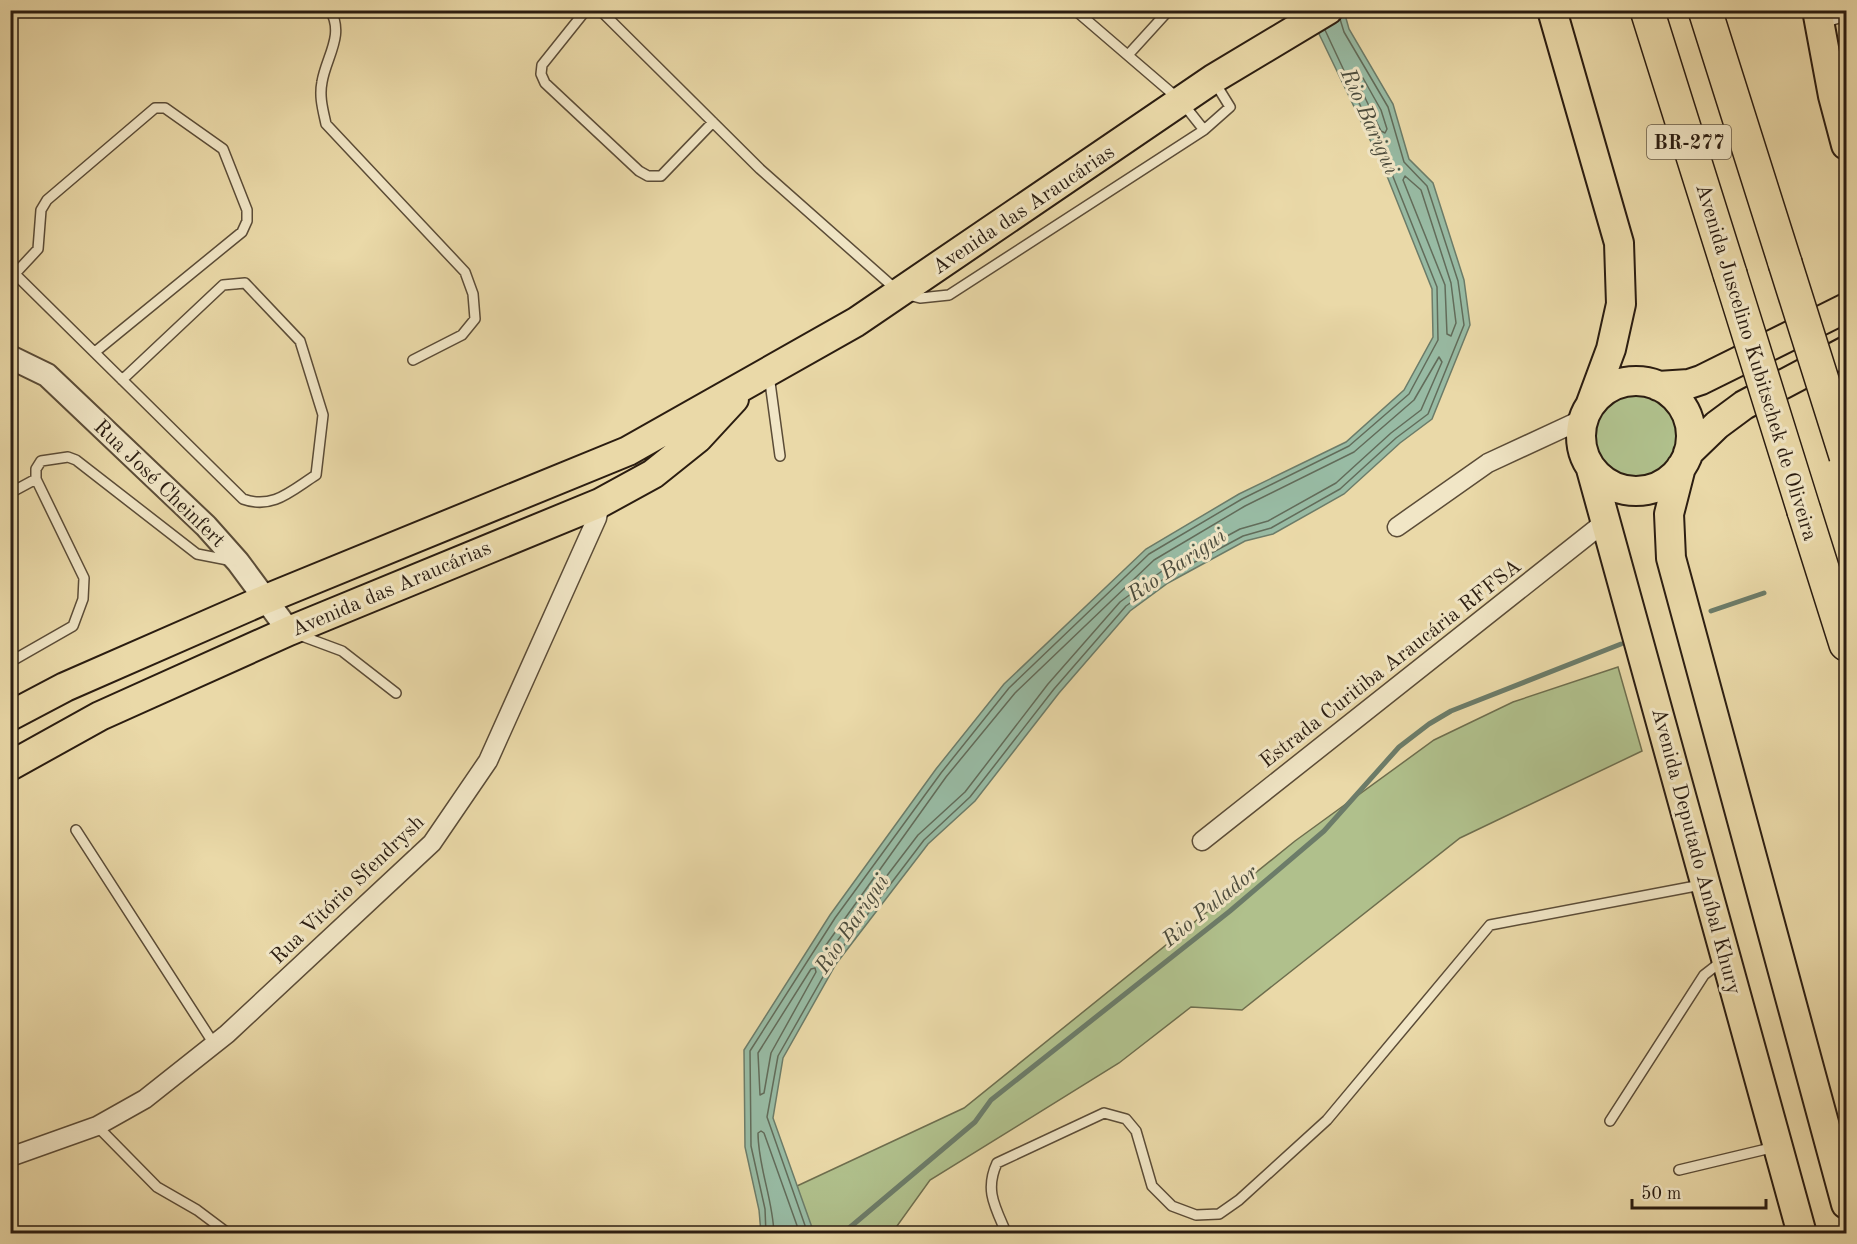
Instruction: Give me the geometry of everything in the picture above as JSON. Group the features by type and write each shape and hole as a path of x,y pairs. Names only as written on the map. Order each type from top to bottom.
{"highway":[{"name":"Avenida Juscelino Kubitschek de Oliveira","path":"1647,10 1846,644"},
{"name":"BR-277","path":"1705,10 1846,456"}],"main road":[{"name":"Avenida das Araucárias","path":"10,716 65,687 266,599 628,451 900,293 1213,79 1328,10"},
{"path":"1552,10 1615,221 1621,268 1621,304 1632,358 1653,384 1672,395 1682,407 1689,422 1691,437 1669,514 1671,558 1846,1204"},
{"path":"1817,15 1844,128"},
{"path":"1621,304 1611,349 1587,411 1581,436 1583,453 1591,469 1604,481 1620,488 1637,491 1654,488 1669,479 1733,412 1846,351"},
{"path":"1587,411 1602,392 1616,384 1631,381 1653,384 1689,384 1846,308"},
{"name":"Avenida das Araucárias","path":"10,766 100,716 289,631 600,503 653,474 689,445 759,376"},
{"path":"600,503 615,469 628,451"},
{"name":"Avenida Deputado Aníbal Khury","path":"1591,469 1802,1233"}],"street":[{"path":"1817,15 1846,11"},
{"name":"Rua José Cheinfert","path":"10,357 47,375 206,526 238,562 289,631"},
{"path":"1397,527 1488,463 1587,411"},
{"name":"Rua Vitório Sfendrysh","path":"12,1152 97,1126 145,1099 214,1044 432,843 488,761 597,518 600,503"},
{"name":"Estrada Curitiba Araucária RFFSA","path":"1202,841 1606,521"}],"lane":[{"path":"330,10 337,35 322,82 321,100 326,124 444,247 465,272 473,294 475,319 462,335 413,360"},
{"path":"586,10 542,65 541,74 545,83 639,171 648,176 661,176 713,123"},
{"path":"600,10 760,169 900,293 920,298 949,295 1204,130 1230,108 1213,79"},
{"path":"1075,10 1181,101 1204,130"},
{"path":"1128,55 1169,10"},
{"path":"95,352 242,232 247,221 247,210 223,149 165,108 155,108 47,200 41,210 38,249 13,276 95,352 122,380 243,499 254,503 271,503 316,474 323,415 300,342 245,283 223,285 122,380"},
{"path":"759,376 780,456"},
{"path":"10,662 73,626 83,599 84,578 36,479 36,469 41,461 68,457 76,460 197,554 238,562"},
{"path":"10,493 36,479"},
{"path":"289,631 342,651 396,693"},
{"path":"76,830 214,1044"},
{"path":"1004,1233 1005,1230 993,1204 990,1179 997,1163 1104,1113 1126,1119 1136,1131 1152,1186 1172,1206 1196,1215 1219,1214 1239,1200 1327,1120 1490,925 1706,885"},
{"path":"1610,1121 1704,975 1726,957"},
{"path":"97,1126 157,1186 229,1233"},
{"path":"1679,1170 1778,1146"}],"shaded area":[{"path":"1628,395 1644,395 1659,402 1670,413 1677,428 1674,452 1665,465 1644,477 1628,477 1613,470 1602,459 1595,444 1595,428 1602,413 1613,402"},
{"path":"1618,667 1642,751 1460,838 1242,1010 1191,1007 1119,1063 930,1180 892,1233 810,1233 797,1186 964,1108 1295,841 1434,740 1513,702"}],"water":[{"name":"Rio Barigui","path":"1308,11 1344,11 1349,29 1393,104 1409,159 1433,183 1464,280 1470,325 1432,419 1400,443 1344,494 1273,534 1245,541 1168,583 1130,611 1059,693 975,801 928,844 836,964 783,1058 773,1118 814,1233 761,1233 759,1210 745,1147 744,1050 830,915 936,769 1004,684 1146,549 1239,494 1346,442 1404,390 1433,337 1432,289 1385,171"}],"waterway":[{"name":"Rio Pulador","path":"1711,611 1764,593"},
{"name":"Rio Pulador","path":"842,1234 975,1122 991,1100 1230,911 1324,831 1399,747 1429,724 1451,711 1621,644"}]}
